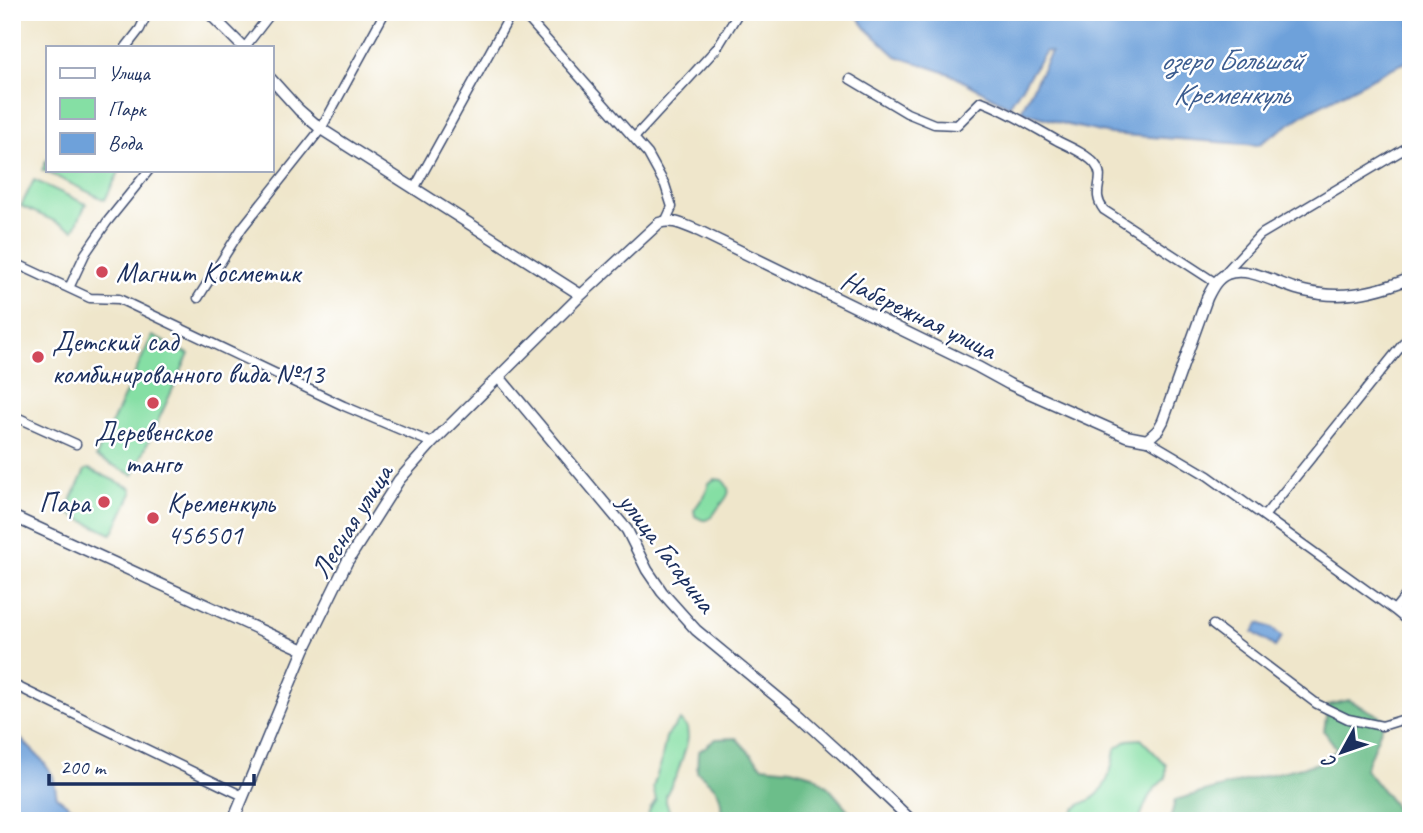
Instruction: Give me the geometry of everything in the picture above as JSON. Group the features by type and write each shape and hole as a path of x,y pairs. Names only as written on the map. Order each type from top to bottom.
{"street":[{"path":"127,46 140,29 148,12"},
{"path":"208,12 243,46"},
{"path":"245,46 272,12"},
{"path":"198,298 242,228 321,129 385,12"},
{"path":"414,188 512,12"},
{"path":"273,81 321,129 581,295 650,230 666,220 672,207 666,185 648,154 530,21 518,12"},
{"path":"634,138 718,48 739,12"},
{"path":"850,79 907,113 934,124 957,125 981,101 997,107 1096,165 1100,178 1098,202 1104,210 1218,280"},
{"path":"1411,145 1260,236 1218,280 1207,298 1163,421 1150,437 1265,515 1411,624"},
{"path":"69,288 85,254 147,172"},
{"name":"Набережная улица","path":"666,220 699,231 1009,384 1126,436 1150,437"},
{"path":"12,264 90,298 119,299 320,395 432,443"},
{"path":"1218,280 1237,271 1254,273 1300,290 1332,295 1370,292 1411,278"},
{"name":"Лесная улица","path":"233,821 304,650 347,562 399,480 432,443 581,295"},
{"path":"1265,515 1411,334"},
{"name":"улица Гагарина","path":"499,377 627,530 647,570 662,592 696,630 800,716 912,821"},
{"path":"12,415 76,444"},
{"path":"12,516 304,650"},
{"path":"1394,610 1411,589"},
{"path":"1213,625 1317,704 1348,719 1382,726 1411,717"},
{"path":"12,684 243,796"}],"green space":[{"path":"46,172 119,172 105,200"},
{"path":"34,180 86,204 74,230 21,206"},
{"path":"152,336 189,354 133,475 96,457"},
{"path":"89,469 131,488 132,493 111,534 68,513 67,509 85,470"},
{"path":"715,479 726,484 728,495 711,517 702,520 695,516 694,510 706,493 709,483"},
{"path":"1349,700 1385,719 1365,769 1407,821 1170,821 1175,800 1319,763 1337,749 1324,731 1328,705"},
{"path":"680,720 687,727 688,738 677,774 666,795 673,821 649,821 649,812 656,800 653,787 666,737"},
{"path":"736,738 762,766 813,775 829,788 857,818 856,821 721,821 718,792 697,772 698,752 716,739"},
{"path":"1141,739 1166,765 1166,778 1149,797 1139,821 1071,821 1074,810 1097,795 1105,785 1112,768 1115,749 1128,740"}],"water":[{"name":"озеро Большой Кременкуль","path":"854,12 1411,12 1411,60 1311,110 1258,145 1110,134 1021,111 1051,52 1046,51 1009,106 950,74 896,56 866,28"},
{"path":"1259,623 1272,628 1282,637 1275,647 1253,632"},
{"path":"12,732 42,760 53,776 57,797 75,810 99,813 110,821 12,821"}],"place":[{"name":"Магнит Косметик","path":"102,272"},
{"name":"Детский сад комбинированного вида №13","path":"38,357"},
{"name":"Деревенское танго","path":"153,403"},
{"name":"Пара","path":"104,502"},
{"name":"Кременкуль 456501","path":"153,518"}]}
